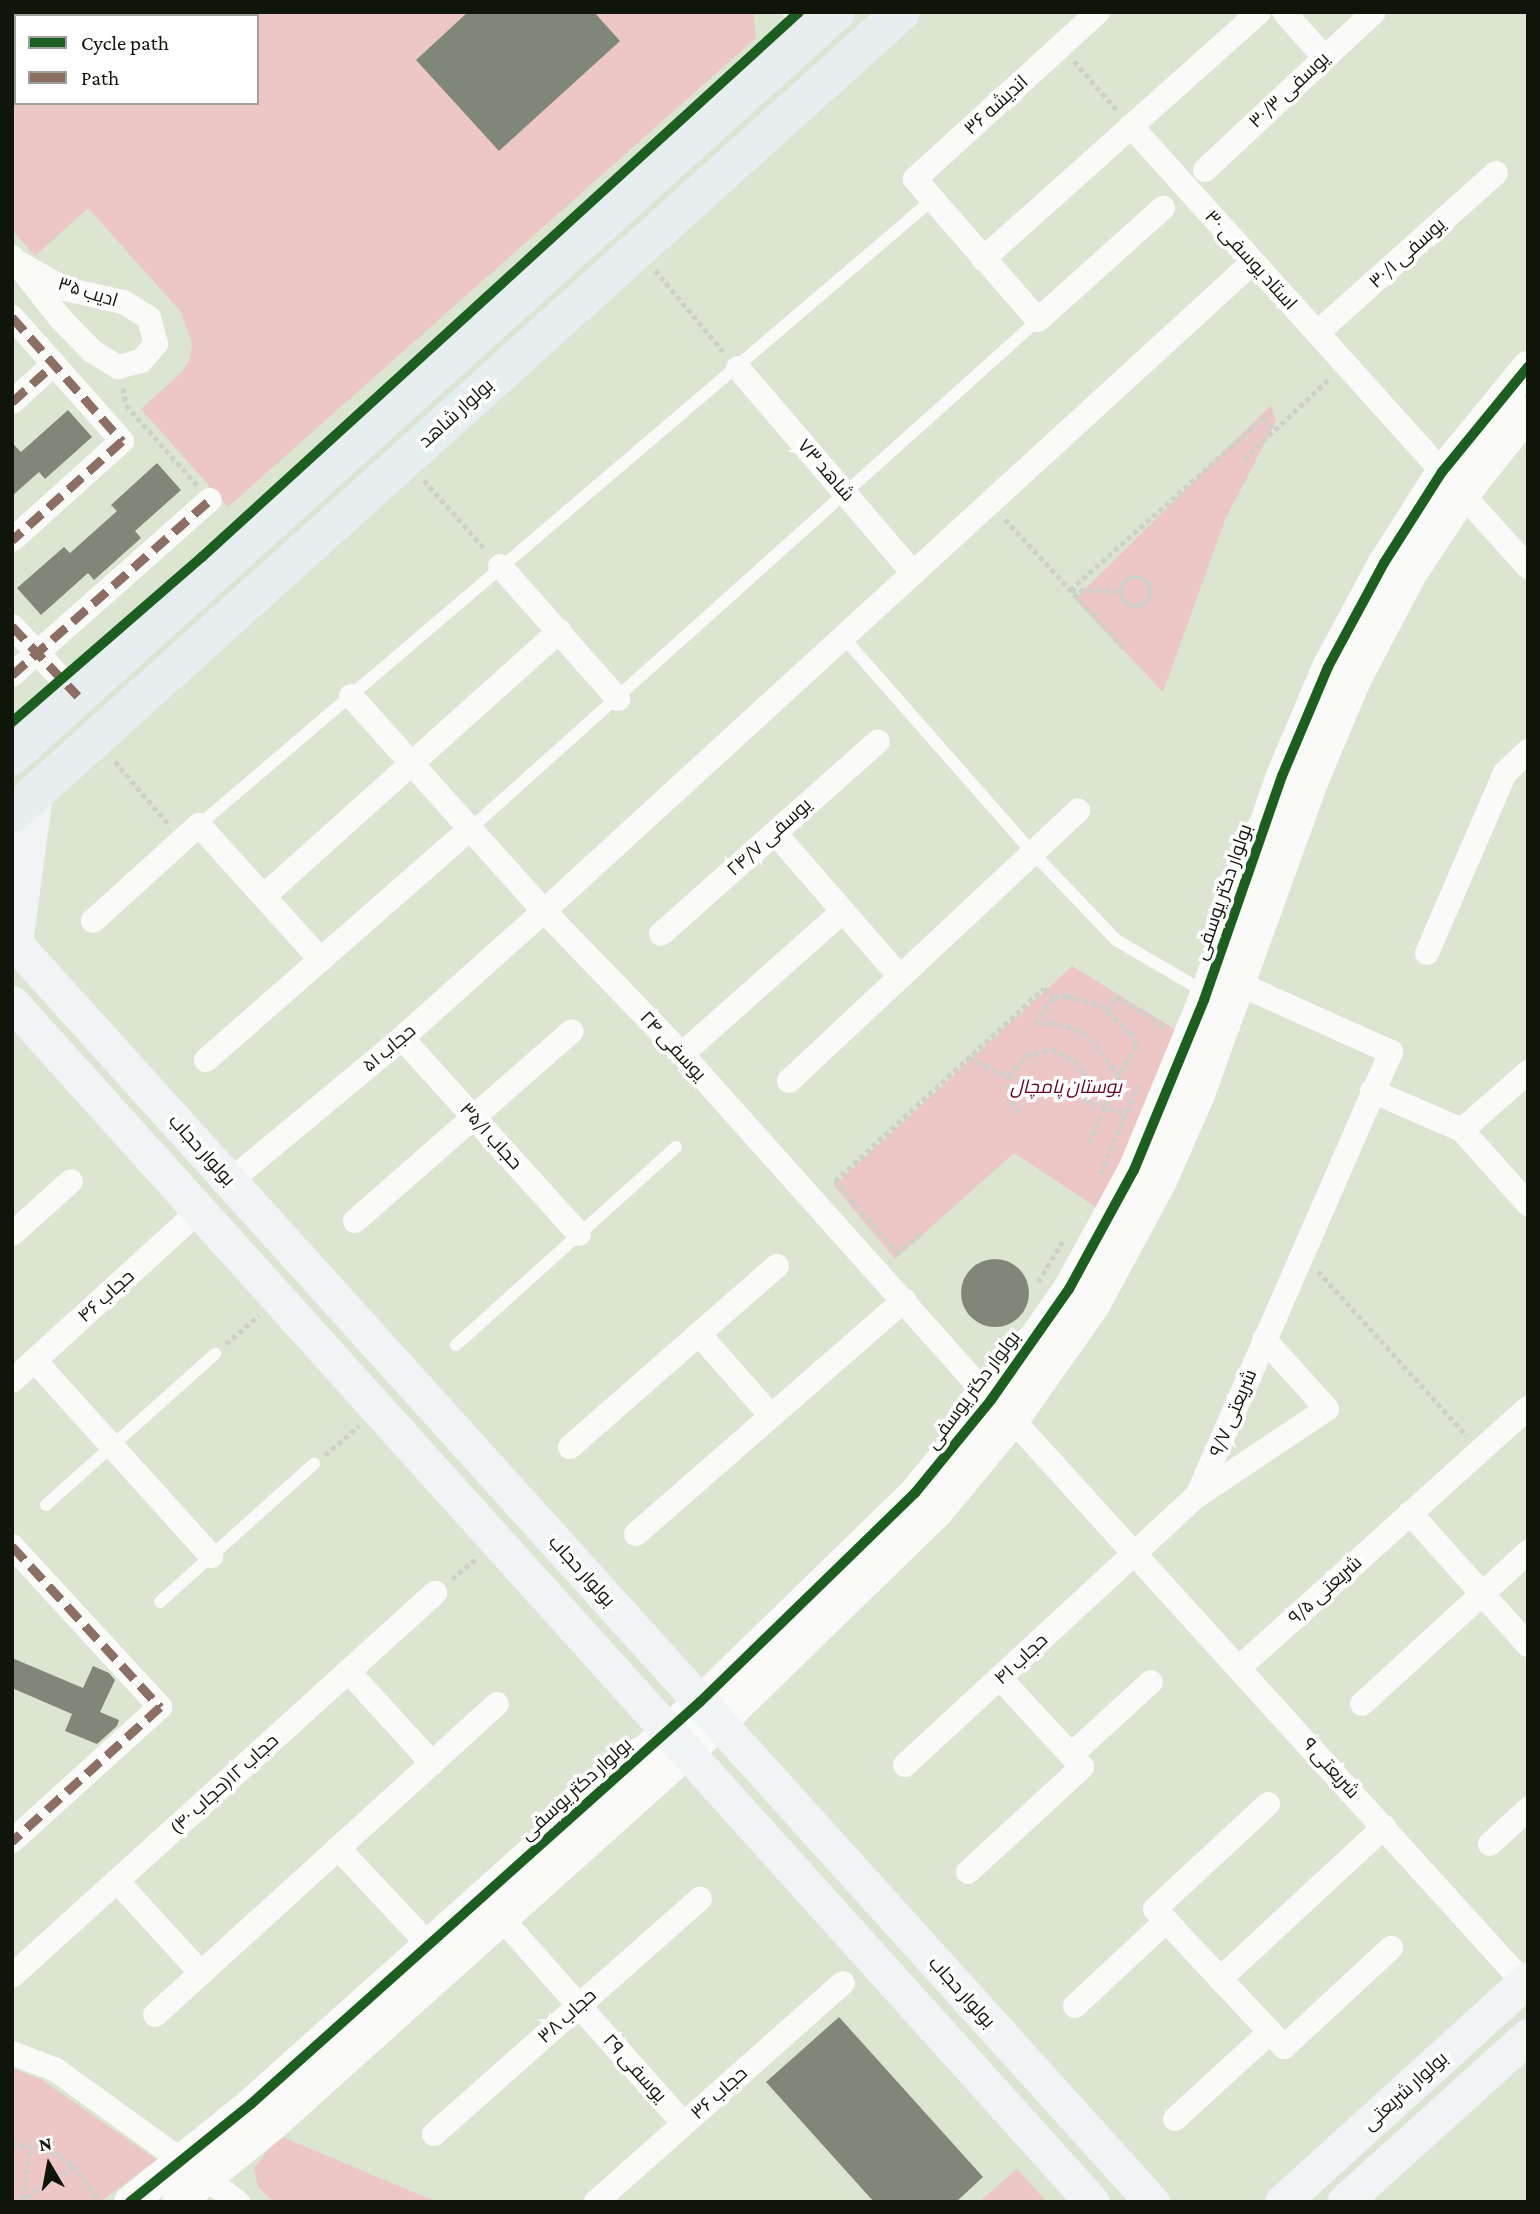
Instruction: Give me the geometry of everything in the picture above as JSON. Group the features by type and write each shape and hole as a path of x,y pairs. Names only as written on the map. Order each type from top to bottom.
{"main road":[{"name":"بولوار شاهد","path":"24,804 901,12"},
{"path":"14,753 811,20"},
{"path":"14,941 24,804"},
{"name":"بولوار حجاب","path":"14,941 1152,2202"},
{"path":"12,1003 1092,2202"},
{"name":"بولوار شریعتی","path":"1282,2202 1526,1981"},
{"path":"1344,2202 1528,2036"}],"street":[{"name":"اندیشه ۳۶","path":"931,201 915,179 1098,12"},
{"path":"983,258 1259,12"},
{"path":"1284,12 1324,56"},
{"name":"یوسفی ۳۰/۳","path":"1205,170 1374,12"},
{"name":"استاد یوسفی ۳۰","path":"1131,126 1528,567"},
{"name":"یوسفی ۳۰/۱","path":"1317,333 1496,173"},
{"path":"931,201 1038,320 1163,208"},
{"name":"ادیب ۳۵","path":"15,260 65,289 124,302 149,318 156,344 141,361 118,367 92,351 68,326 15,260"},
{"name":"حجاب ۵۱","path":"230,1181 402,1038 544,911 1253,262"},
{"path":"12,317 122,441 12,540"},
{"path":"12,402 54,364"},
{"name":"بولوار دکتر یوسفی","path":"1002,1410 1094,1305 1160,1183 1241,985 1310,787 1355,680 1409,578 1453,484 1528,367"},
{"name":"شاهد ۷۳","path":"738,368 846,491 913,573"},
{"name":"بولوار دکتر یوسفی","path":"130,2202 194,2170 502,1919 710,1712 937,1512 1002,1410 1069,1289 1140,1118 1206,993 1282,776 1328,667 1384,563 1453,484 1528,413"},
{"path":"12,675 211,500"},
{"path":"500,566 618,698"},
{"path":"12,626 78,696"},
{"path":"264,896 413,765 559,631"},
{"name":"یوسفی ۲۴","path":"351,696 544,911 682,1054 1002,1410 1136,1554"},
{"name":"یوسفی ۲۴/۷","path":"661,934 878,741"},
{"path":"1426,953 1505,772 1528,751"},
{"path":"789,1081 1078,811"},
{"path":"206,1060 470,830"},
{"path":"93,922 190,833 264,896 321,960"},
{"path":"775,833 900,977"},
{"path":"682,1054 843,911"},
{"name":"شریعتی ۹/۷","path":"1136,1554 1197,1496 1301,1252 1391,1052 1241,985"},
{"path":"355,1221 572,1031"},
{"name":"حجاب ۳۵/۱","path":"402,1038 579,1234"},
{"path":"1462,1130 1528,1072"},
{"path":"1372,1091 1462,1130 1528,1203"},
{"path":"12,1234 71,1181"},
{"name":"حجاب ۴۶","path":"12,1381 199,1210"},
{"path":"570,1447 777,1266"},
{"path":"636,1534 904,1300"},
{"path":"699,1334 771,1416"},
{"path":"1197,1496 1327,1409 1264,1339"},
{"path":"35,1361 211,1556"},
{"name":"شریعتی ۹/۵","path":"1240,1667 1528,1408"},
{"path":"1410,1513 1528,1644"},
{"path":"12,1546 160,1707 12,1841"},
{"path":"1362,1704 1528,1552"},
{"name":"شریعتی ۹","path":"1136,1554 1526,1981"},
{"name":"حجاب ۴۱","path":"905,1765 1136,1554"},
{"name":"حجاب ۱۲(حجاب ۴۰)","path":"12,1976 435,1593"},
{"path":"348,1671 432,1763"},
{"path":"1000,1678 1076,1761"},
{"path":"968,1872 1151,1682"},
{"path":"155,2015 497,1704"},
{"name":"بولوار دکتر یوسفی","path":"178,2202 194,2170 429,1945 678,1742"},
{"path":"1268,1804 1154,1909 1283,2047 1391,1948"},
{"path":"1490,1844 1528,1809"},
{"path":"1220,1979 1384,1827"},
{"path":"338,1848 429,1945"},
{"path":"117,1881 201,1973"},
{"name":"حجاب ۳۸","path":"434,2134 700,1899"},
{"name":"یوسفی ۲۹","path":"502,1919 684,2124"},
{"path":"1075,2006 1166,1921"},
{"name":"حجاب ۳۶","path":"596,2202 843,1983"},
{"path":"1175,2119 1269,2032"},
{"path":"12,2053 57,2070 238,2202"}],"lane":[{"path":"190,833 931,201"},
{"path":"470,830 1038,320"},
{"path":"843,637 1033,853 1116,940 1206,993"},
{"path":"456,1345 676,1147"},
{"path":"46,1504 215,1354"},
{"path":"160,1602 314,1464"}],"path":[{"path":"1060,46 1131,126"},
{"path":"638,249 738,368"},
{"path":"1244,459 1345,364"},
{"path":"118,367 126,405 211,500"},
{"path":"1070,590 1263,418 1275,430"},
{"path":"405,459 500,566"},
{"path":"990,503 1124,648"},
{"path":"1139,577 1147,580 1151,596 1137,607 1123,599 1121,591 1124,583 1139,577"},
{"path":"1070,590 1121,591"},
{"path":"96,738 190,833"},
{"path":"920,1234 898,1254 835,1181 1044,988 1054,997 1082,999 1107,1010 1137,1046 1119,1076 1089,1143"},
{"path":"1107,1010 1116,996 1163,1025 1158,1038"},
{"path":"1054,997 1035,1023 1064,1026 1087,1035 1119,1076"},
{"path":"1019,1113 1008,1097 1009,1076 1026,1056 1052,1049 1075,1061 1084,1073 1084,1100 1140,1118"},
{"path":"969,1058 1009,1076"},
{"path":"1096,1182 1140,1118 1142,1076"},
{"path":"1038,1282 1064,1239"},
{"path":"1301,1252 1480,1451"},
{"path":"215,1354 278,1298"},
{"path":"314,1464 378,1410"},
{"path":"435,1593 497,1541"},
{"path":"12,2143 53,2152 74,2166 100,2202"},
{"path":"21,2201 30,2145"},
{"path":"21,2201 74,2166"}],"green space":[{"path":"12,12 757,12 754,16 756,38 228,507 141,409 182,372 190,359 192,343 181,312 88,208 35,256 12,230"},
{"path":"1271,405 1276,421 1225,520 1163,692 1075,599"},
{"name":"بوستان پامچال","path":"1072,966 1176,1030 1140,1129 1100,1210 1014,1153 895,1259 834,1186"},
{"path":"12,2068 42,2080 157,2160 100,2202 12,2202"},
{"path":"280,2136 437,2202 274,2202 258,2187 254,2168"},
{"path":"1017,2169 1047,2202 979,2202"}],"building":[{"path":"468,12 594,12 620,41 499,151 416,60"},
{"path":"68,410 92,437 45,479 39,472 12,496 12,443 21,452"},
{"path":"157,463 181,490 135,531 141,538 94,580 88,573 41,615 17,588 64,547 70,553 117,511 111,505"},
{"path":"995,1259 1008,1262 1019,1269 1026,1280 1029,1293 1026,1306 1019,1317 1008,1324 995,1327 982,1324 971,1317 964,1306 961,1293 964,1280 971,1269 982,1262"},
{"path":"12,1658 83,1688 93,1666 109,1673 115,1680 100,1712 119,1720 117,1726 97,1744 65,1731 72,1714 12,1688"},
{"path":"839,2017 983,2177 956,2202 874,2202 766,2082"}],"marked path":[{"path":"12,317 122,441 12,540"},
{"path":"12,402 54,364"},
{"path":"12,675 210,500"},
{"path":"12,626 78,696"},
{"path":"12,1546 160,1707 12,1841"}],"cycle path":[{"path":"12,722 202,557 799,12"},
{"path":"130,2202 251,2104 700,1702 915,1493 991,1400 1069,1289 1134,1170 1204,1000 1282,776 1328,667 1384,563 1442,472 1528,367"}]}
